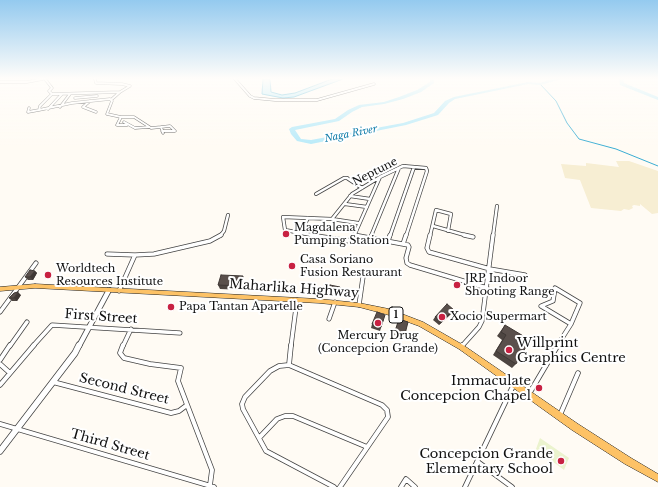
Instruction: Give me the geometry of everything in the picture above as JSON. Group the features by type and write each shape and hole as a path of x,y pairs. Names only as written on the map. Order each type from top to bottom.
{"main road":[{"name":"Maharlika Highway","path":"0,289 19,287 109,290 335,302 359,305 389,312 421,324 461,347 560,416 628,461 658,478"}],"street":[{"path":"39,110 40,106 44,102"},
{"path":"48,109 55,102"},
{"path":"60,107 64,102"},
{"path":"29,108 28,112 87,102"},
{"path":"91,102 84,107 96,112"},
{"path":"111,102 106,113 121,117 134,117 149,127"},
{"path":"121,117 117,125 127,124"},
{"path":"124,122 135,128 170,126 175,131 162,132 161,127"},
{"name":"Neptune","path":"332,219 350,196 362,188 402,166 414,167"},
{"path":"388,241 414,167 426,168 427,171 403,244"},
{"path":"370,239 399,168"},
{"path":"358,223 332,219 283,217 285,230 349,241 354,235 358,223 367,207 380,177"},
{"path":"316,194 344,178 347,178 362,188"},
{"path":"350,196 370,199"},
{"path":"345,204 367,207"},
{"path":"461,347 479,327 482,321 490,269 497,206"},
{"path":"448,231 451,214 450,212 436,210 427,248 429,252 490,269 525,275"},
{"path":"107,254 154,254 210,241 224,231 228,214"},
{"path":"300,233 308,218"},
{"path":"432,226 473,237"},
{"path":"354,235 409,246 406,258 407,263 410,265 487,288"},
{"path":"119,291 135,255"},
{"path":"0,312 36,263"},
{"path":"359,305 363,277"},
{"path":"529,394 571,324 580,303 555,288 553,301 541,306 571,324"},
{"path":"0,451 75,353 109,290"},
{"path":"289,365 297,300"},
{"path":"329,319 335,302"},
{"path":"0,360 27,322"},
{"name":"First Street","path":"0,385 52,325 180,333"},
{"path":"131,329 120,353 124,358 181,368 178,381 212,470 212,486"},
{"path":"0,364 10,373"},
{"path":"334,487 266,451 243,409 242,404 244,397 270,371 279,366 289,365 382,405 387,410 388,417 340,487"},
{"path":"560,416 578,373"},
{"name":"Second Street","path":"53,382 171,413 179,411 187,405"},
{"path":"465,487 514,384"},
{"path":"259,438 277,419 285,416 293,416 367,447"},
{"name":"Third Street","path":"0,424 16,430 212,486"},
{"path":"478,462 512,487"},
{"path":"401,487 406,479 415,487"}],"shaded area":[{"path":"616,161 629,161 658,171 658,213 652,214 640,204 640,206 634,205 632,206 633,208 629,210 624,209 621,211 591,208 580,180 565,178 561,164 586,166 586,163 619,167"}],"green space":[{"path":"540,438 569,458 564,470 536,449"}],"building":[{"path":"30,270 35,271 30,277 25,277"},
{"path":"221,275 243,276 241,286 218,285"},
{"path":"330,285 340,287 338,294 328,292"},
{"path":"18,292 14,298 9,298 14,293"},
{"name":"Xocio Supermart","path":"447,304 454,310 441,321 435,317"},
{"name":"Mercury Drug (Concepcion Grande)","path":"377,312 385,315 381,327 372,324"},
{"path":"399,319 408,322 405,334 395,331"},
{"name":"Willprint Graphics Centre","path":"505,325 530,340 516,364 496,351 506,335 501,332"}],"waterway":[{"name":"Naga River","path":"388,102 361,106 350,111 337,120 292,129 299,140 311,142 404,124 436,114 447,102"},
{"path":"556,102 567,123 579,139 616,149 658,166"}],"place":[{"name":"Magdalena Pumping Station","path":"286,234"},
{"name":"Casa Soriano Fusion Restaurant","path":"292,266"},
{"name":"Worldtech Resources Institute","path":"48,275"},
{"name":"JRP Indoor Shooting Range","path":"457,285"},
{"name":"Papa Tantan Apartelle","path":"171,307"},
{"name":"Xocio Supermart","path":"442,317"},
{"name":"Mercury Drug (Concepcion Grande)","path":"378,323"},
{"name":"Willprint Graphics Centre","path":"509,350"},
{"name":"Immaculate Concepcion Chapel","path":"539,388"},
{"name":"Concepcion Grande Elementary School","path":"561,461"}]}
